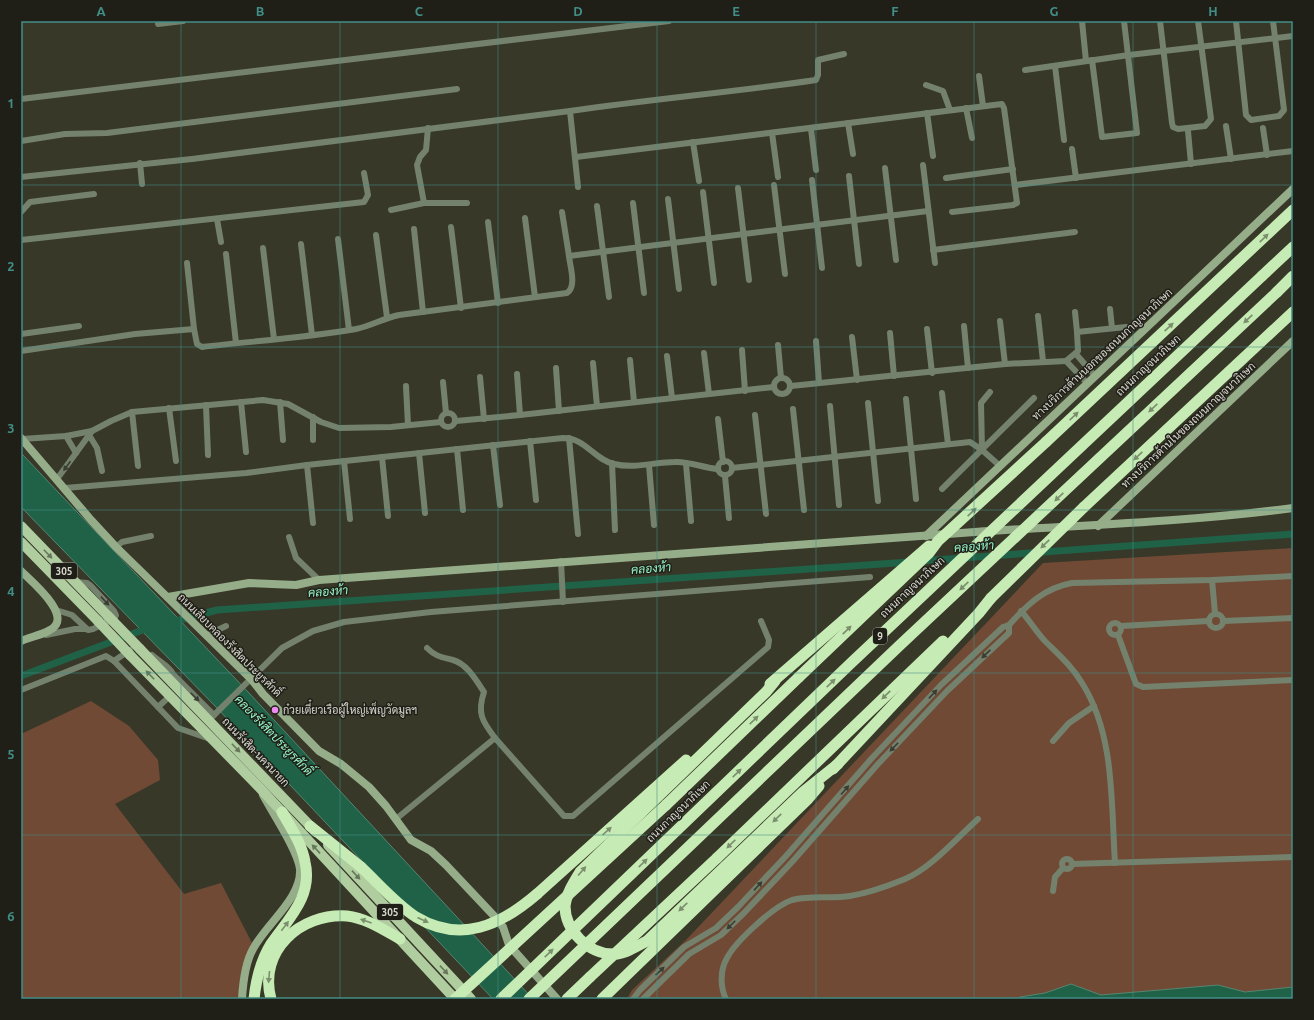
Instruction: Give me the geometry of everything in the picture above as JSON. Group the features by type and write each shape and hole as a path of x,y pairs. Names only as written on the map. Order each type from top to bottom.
{"highway":[{"path":"455,999 666,805 923,558 938,541 1046,442 1293,210"},
{"name":"ถนนกาญจนาภิเษก","path":"501,999 850,664 1293,247"},
{"name":"9","path":"529,999 905,641 1293,276"},
{"path":"567,999 917,672 979,613 991,598 1068,522 1293,312"},
{"path":"310,826 361,867 402,906 416,917 440,926 457,929 478,928 499,921 517,911 747,704 925,550 938,541"},
{"path":"602,999 808,799 917,672"},
{"path":"775,681 766,692 580,872 570,889 565,906 569,924 579,940 595,950 613,954 630,950 647,941 804,792 838,764"},
{"path":"254,999 260,966 271,945 301,902 306,884 306,863 303,853 282,812"},
{"path":"271,999 268,976 273,955 285,940 301,926 316,919 348,916 373,924 400,939"},
{"path":"450,999 472,983"}],"main road":[{"name":"ถนนรังสิต-นครนายก","path":"21,526 140,649 212,716 310,826 470,999"},
{"name":"ถนนรังสิต-นครนายก","path":"21,542 257,784 455,999"}],"street":[{"path":"158,24 183,21"},
{"path":"21,99 669,21"},
{"path":"1082,21 1102,137 1135,134 1138,131 1130,55 1124,21"},
{"path":"1160,21 1173,127 1178,129 1205,126 1208,125 1211,119 1198,21"},
{"path":"1236,21 1246,115 1251,120 1279,116 1284,112 1273,21"},
{"path":"1025,70 1130,55 1293,36"},
{"path":"21,177 140,163 199,158 570,111 607,104 738,91 816,80 818,75 818,60 844,54"},
{"path":"1055,66 1064,140"},
{"path":"979,76 983,106"},
{"path":"926,85 943,91 950,110"},
{"path":"21,141 65,134 107,133 457,89"},
{"path":"576,157 811,129 1000,104 1003,106 1017,201 1015,204 952,212"},
{"path":"966,108 972,138"},
{"path":"570,111 578,186"},
{"path":"927,113 933,156"},
{"path":"848,123 853,154"},
{"path":"1226,126 1231,159"},
{"path":"424,203 418,165 420,157 426,150 428,128"},
{"path":"1263,128 1267,155"},
{"path":"811,129 816,170"},
{"path":"1188,131 1191,164"},
{"path":"772,133 778,178"},
{"path":"694,142 700,181"},
{"path":"1072,149 1076,178"},
{"path":"1015,185 1293,151"},
{"path":"140,163 142,184"},
{"path":"923,165 935,263"},
{"path":"885,168 896,260"},
{"path":"946,178 1013,169"},
{"path":"21,240 364,202 368,195 364,173"},
{"path":"849,176 859,264"},
{"path":"812,180 822,268"},
{"path":"774,185 785,274"},
{"path":"738,188 749,280"},
{"name":"ทางบริการด้านนอกของถนนกาญจนาภิเษก","path":"926,536 1293,189"},
{"path":"703,192 714,283"},
{"path":"21,212 30,202 94,194"},
{"path":"668,198 679,289"},
{"path":"391,210 424,203 466,203"},
{"path":"633,203 644,293"},
{"path":"598,206 609,297"},
{"path":"569,256 928,211"},
{"path":"187,263 194,329 197,344 202,347 349,330 363,327 387,317 535,298 569,292 573,283 562,212"},
{"path":"525,218 535,298"},
{"path":"217,219 221,242"},
{"path":"488,222 498,302"},
{"path":"451,228 461,308"},
{"path":"414,229 423,312"},
{"path":"933,250 1075,232"},
{"path":"376,235 387,317"},
{"path":"338,239 349,330"},
{"path":"301,244 312,334"},
{"path":"263,248 274,339"},
{"path":"226,254 236,343"},
{"path":"1110,309 1112,328"},
{"path":"791,386 932,373 1005,364 1066,361 1076,354 1079,349 1075,312"},
{"path":"1038,316 1043,361"},
{"path":"1000,321 1005,364"},
{"path":"21,334 79,326"},
{"path":"964,326 968,368"},
{"path":"1078,332 1126,327"},
{"path":"21,351 135,334 194,329"},
{"path":"927,329 932,373"},
{"path":"890,332 894,376"},
{"path":"852,336 857,380"},
{"path":"816,340 819,383"},
{"name":"ทางบริการด้านในของถนนกาญจนาภิเษก","path":"1098,526 1293,341"},
{"path":"778,345 781,378"},
{"path":"742,350 745,391"},
{"path":"704,353 709,394"},
{"path":"1076,354 1095,376"},
{"path":"667,356 672,398"},
{"path":"630,360 634,402"},
{"path":"1066,361 1087,383"},
{"path":"593,363 597,406"},
{"path":"556,368 559,411"},
{"path":"517,374 520,415"},
{"path":"480,377 484,418"},
{"path":"774,387 776,381 781,378 787,379 791,386"},
{"path":"444,382 446,413"},
{"path":"406,386 408,425"},
{"path":"774,387 778,393 782,394 787,393 791,386"},
{"path":"57,479 91,433 110,421 132,412 263,400 280,402 329,425 350,429 441,422 448,427 452,426 456,421 774,387"},
{"path":"982,450 981,403 990,392"},
{"path":"942,393 948,444"},
{"path":"942,489 1034,398"},
{"path":"906,399 916,499"},
{"path":"241,402 246,452"},
{"path":"280,402 283,440"},
{"path":"868,403 878,501"},
{"path":"206,405 208,455"},
{"path":"830,406 839,505"},
{"path":"169,408 176,461"},
{"path":"793,409 804,510"},
{"path":"132,412 138,466"},
{"path":"441,422 442,415 446,413 453,414 456,421"},
{"path":"755,415 766,514"},
{"path":"313,417 313,440"},
{"path":"718,419 723,462"},
{"path":"22,438 91,433"},
{"path":"91,433 97,448 102,471"},
{"path":"66,436 76,453"},
{"name":"ถนนเลียบคลองรังสิตประยูรศักดิ์","path":"22,438 91,520 116,547 207,635 250,682 319,751 341,764 364,782 396,819 411,840 430,851 496,918 503,927 509,945 557,999"},
{"path":"65,488 246,473 307,465 568,438 582,442 605,460 612,463 648,465 674,462 718,469"},
{"path":"568,438 578,534"},
{"path":"530,441 536,500"},
{"path":"732,468 970,442 982,450 1000,466"},
{"path":"493,445 500,505"},
{"path":"457,449 463,510"},
{"path":"419,453 425,513"},
{"path":"382,457 388,516"},
{"path":"344,461 350,519"},
{"path":"725,476 720,474 718,469 720,463 729,462 732,468"},
{"path":"612,463 615,530"},
{"path":"686,464 691,521"},
{"path":"307,465 313,523"},
{"path":"648,465 654,525"},
{"path":"725,476 730,473 732,468"},
{"path":"725,476 729,518"},
{"path":"168,597 250,583 296,585 319,580 926,536 1183,520 1293,508"},
{"path":"116,547 122,542 151,536"},
{"path":"289,537 296,558 319,580"},
{"path":"561,563 563,599"},
{"path":"21,572 51,603 56,610 57,620 52,630 21,641"},
{"path":"643,999 690,954 721,935 744,913 878,764 947,691 1009,633 1009,626 1039,595 1055,587 1072,583 1212,580 1293,576"},
{"path":"114,661 139,644 162,664 169,667 173,674 212,716 250,682 282,648 313,632 339,623 424,612 563,599 870,578"},
{"path":"1212,580 1215,613"},
{"path":"37,635 46,635 75,629 93,630 115,618 116,615 87,583 74,582"},
{"path":"56,610 72,615 86,629"},
{"path":"1022,611 1043,638 1067,662 1083,683 1094,706 1104,736 1107,756 1115,863"},
{"path":"1215,613 1221,615 1223,621 1221,626 1216,629 1210,627 1208,621 1210,616 1215,613"},
{"path":"1223,621 1293,618"},
{"path":"427,648 436,656 456,661 472,673 484,692 480,709 482,717 495,738 564,816 573,816 768,647 769,640 762,621"},
{"path":"1118,635 1113,635 1109,632 1109,627 1112,623 1117,623 1121,626 1208,621"},
{"path":"207,635 226,626"},
{"path":"633,999 640,990 684,947 716,928 738,907 872,758 941,685 1003,626 1009,626"},
{"path":"1118,635 1121,631 1121,626"},
{"path":"1118,635 1136,684 1143,687 1293,680"},
{"path":"21,690 100,657 106,656 114,661 178,728 214,741"},
{"path":"158,708 170,696"},
{"path":"1053,741 1069,723 1094,706"},
{"path":"396,819 495,738"},
{"path":"242,999 246,967 252,950 260,936 294,893 298,882 300,868 284,833 257,784"},
{"path":"833,803 839,809"},
{"path":"726,999 723,993 721,977 726,958 754,927 774,911 792,900 850,897 907,878 926,866 978,819"},
{"path":"1053,891 1055,877 1064,868 1062,864 1063,860 1067,859 1070,860 1072,864 1293,857"},
{"path":"738,907 744,913"}],"shaded area":[{"path":"1293,548 1293,999 627,999 632,990 686,940 1043,563"},
{"path":"91,701 129,726 158,760 160,780 115,804 184,894 221,883 252,943 238,999 21,999 21,734"}],"water":[{"name":"คลองรังสิตประยูรศักดิ์","path":"21,453 249,693 533,999 493,999 216,707 21,507"},
{"path":"1071,984 1101,995 1218,985 1245,992 1293,987 1293,998 1019,999 1020,997 1045,993"}],"waterway":[{"name":"คลองห้า","path":"921,561 1293,534"},
{"name":"คลองห้า","path":"172,622 217,610 910,562"},
{"name":"คลองห้า","path":"21,676 148,628"}],"place":[{"name":"ก๋วยเตี๋ยวเรือผู้ใหญ่เพ็ญวัดมูลฯ","path":"275,710"}]}
